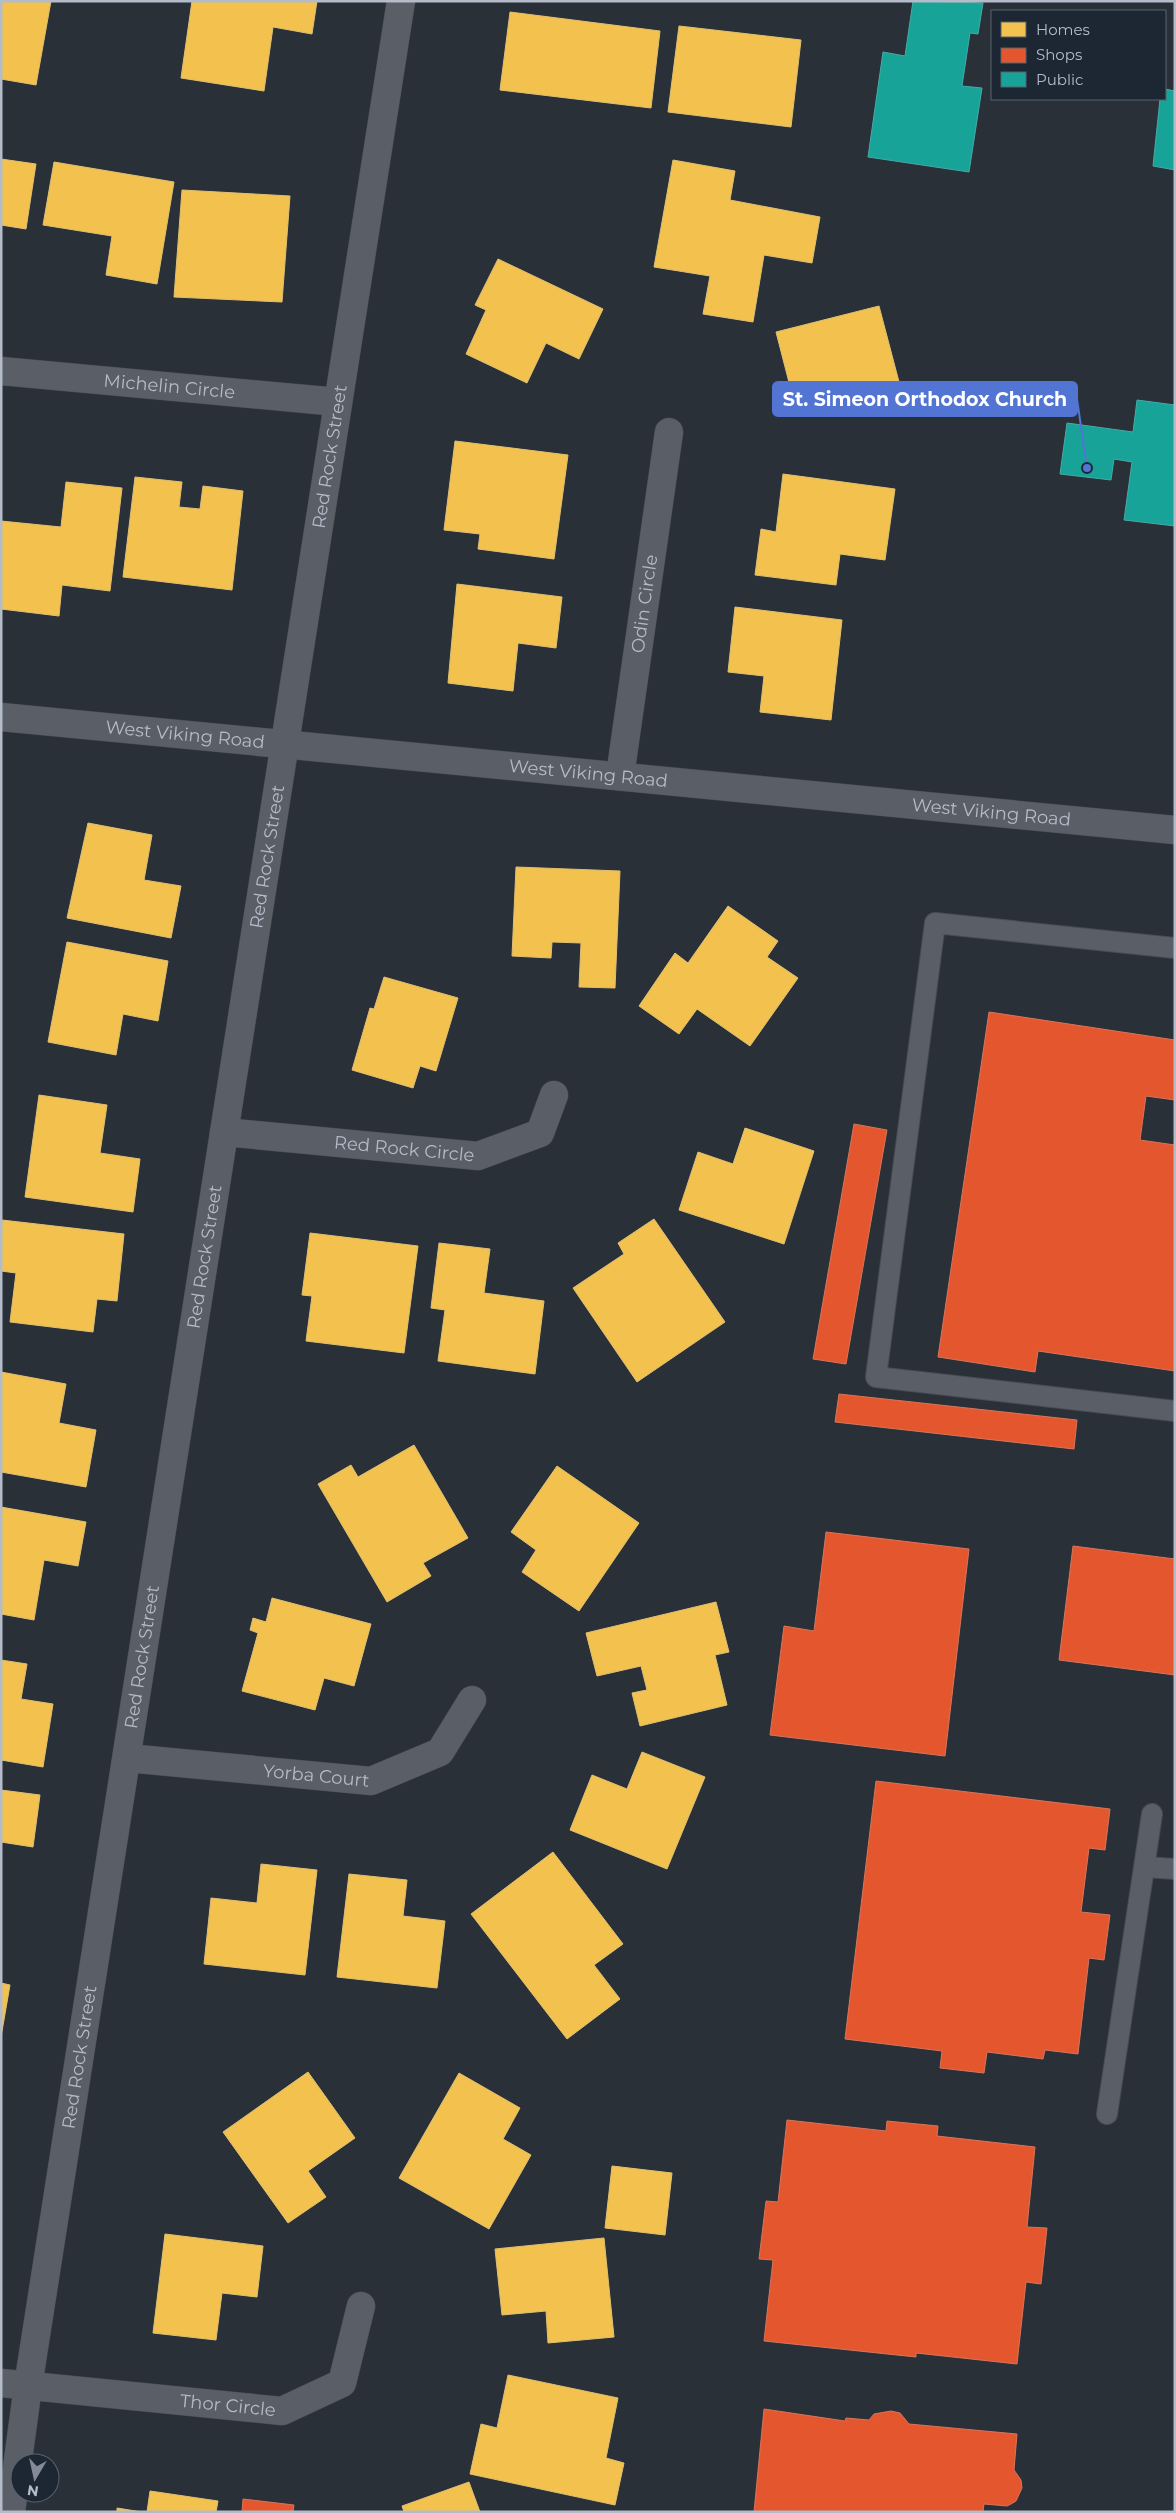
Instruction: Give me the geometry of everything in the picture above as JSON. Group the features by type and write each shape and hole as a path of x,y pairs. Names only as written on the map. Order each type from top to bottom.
{"street":[{"name":"Red Rock Street","path":"11,2512 28,2386 401,1"},
{"name":"Michelin Circle","path":"1,371 338,402"},
{"name":"Odin Circle","path":"620,776 670,432"},
{"name":"West Viking Road","path":"1,717 1175,830"},
{"name":"Red Rock Circle","path":"224,1132 478,1156 540,1133 554,1095"},
{"name":"Yorba Court","path":"126,1758 371,1782 440,1752 472,1700"},
{"name":"Thor Circle","path":"28,2386 282,2411 342,2384 361,2306"},
{"path":"1,2383 28,2386"}],"lane":[{"path":"1175,948 935,923 876,1377 1175,1411"},
{"path":"1107,2114 1152,1814"},
{"path":"1145,1867 1175,1870"}],"building: Homes":[{"path":"1,1 51,1 36,85 1,79"},
{"path":"192,1 317,1 312,34 273,27 264,91 181,78"},
{"path":"510,12 660,31 651,108 500,90"},
{"path":"679,26 801,40 791,127 668,112"},
{"path":"1,159 36,164 26,229 1,225"},
{"path":"673,160 735,171 730,200 820,217 812,263 764,255 753,322 703,314 710,276 654,267"},
{"path":"54,162 174,182 157,284 106,275 112,236 43,225"},
{"path":"182,190 290,196 282,302 174,297"},
{"path":"498,259 603,309 579,359 546,343 527,383 466,354 486,310 475,305"},
{"path":"879,306 903,397 849,411 843,385 793,398 776,332"},
{"path":"455,441 568,455 554,559 478,549 480,534 444,530"},
{"path":"783,474 895,489 885,560 840,554 836,585 755,575 761,529 776,532"},
{"path":"135,477 182,482 179,507 200,509 203,486 243,491 232,590 123,577"},
{"path":"66,482 122,488 110,591 62,585 59,616 1,609 1,521 61,527"},
{"path":"457,584 562,597 556,648 518,643 513,691 448,683"},
{"path":"735,607 842,620 831,720 760,712 764,676 728,672"},
{"path":"88,823 152,835 144,880 181,886 171,938 67,918"},
{"path":"516,867 620,871 615,988 579,987 581,943 552,942 551,958 512,956"},
{"path":"728,906 778,941 767,957 798,978 750,1046 697,1009 679,1034 639,1006 675,953 688,963"},
{"path":"67,942 168,961 158,1021 123,1014 116,1055 48,1042"},
{"path":"384,977 458,998 436,1071 420,1066 413,1088 352,1070 370,1008 374,1009"},
{"path":"39,1095 107,1105 100,1153 140,1159 133,1212 25,1197"},
{"path":"745,1128 814,1151 784,1244 679,1210 698,1152 733,1164"},
{"path":"654,1219 725,1322 637,1382 573,1288 624,1254 618,1243"},
{"path":"2,1220 124,1234 117,1301 97,1299 93,1332 10,1322 16,1273 1,1271"},
{"path":"310,1233 418,1246 404,1353 306,1341 312,1296 302,1295"},
{"path":"439,1243 490,1249 484,1293 544,1301 535,1374 438,1361 445,1310 431,1308"},
{"path":"1,1372 66,1384 59,1423 96,1430 86,1487 1,1472"},
{"path":"414,1445 468,1538 423,1563 431,1576 387,1602 318,1484 351,1465 358,1477"},
{"path":"557,1466 639,1523 579,1611 522,1572 536,1550 511,1532"},
{"path":"1,1507 86,1522 78,1566 44,1560 34,1620 1,1614"},
{"path":"272,1598 371,1624 354,1686 324,1678 315,1710 242,1691 258,1633 250,1630 253,1618 266,1622"},
{"path":"716,1602 729,1652 715,1655 727,1705 640,1726 632,1693 647,1690 641,1666 597,1676 586,1633"},
{"path":"1,1660 27,1664 21,1699 53,1704 43,1767 1,1760"},
{"path":"642,1752 705,1777 667,1869 570,1830 592,1775 627,1789"},
{"path":"1,1790 40,1795 33,1847 1,1842"},
{"path":"553,1852 623,1944 594,1965 620,1999 567,2039 471,1914"},
{"path":"261,1864 317,1870 305,1975 204,1964 211,1898 257,1903"},
{"path":"349,1874 407,1880 403,1916 445,1921 437,1988 337,1977"},
{"path":"1,1983 10,1985 1,2037"},
{"path":"308,2072 355,2138 308,2171 326,2197 288,2223 223,2132"},
{"path":"459,2073 520,2108 503,2139 531,2155 489,2229 399,2178"},
{"path":"612,2166 672,2173 665,2235 605,2228"},
{"path":"165,2234 263,2246 257,2297 222,2293 216,2340 153,2333"},
{"path":"604,2238 614,2337 548,2343 546,2311 502,2315 495,2249"},
{"path":"508,2375 618,2398 606,2458 624,2463 615,2505 470,2474 481,2424 497,2428"},
{"path":"469,2482 480,2512 404,2512 402,2506"},
{"path":"150,2491 218,2501 216,2512 147,2512"},
{"path":"117,2508 142,2512 117,2512"}],"building: Shops":[{"path":"989,1012 1175,1040 1175,1100 1146,1096 1140,1140 1175,1145 1175,1371 1038,1351 1035,1372 938,1357"},
{"path":"854,1124 887,1130 846,1364 813,1359"},
{"path":"839,1394 1077,1420 1074,1449 835,1422"},
{"path":"826,1532 969,1549 945,1756 770,1735 784,1626 814,1631"},
{"path":"1073,1546 1175,1559 1175,1675 1059,1660"},
{"path":"876,1781 1110,1809 1105,1850 1089,1848 1081,1912 1110,1915 1104,1960 1089,1958 1078,2054 1045,2050 1043,2059 987,2052 984,2073 940,2068 942,2051 845,2039"},
{"path":"787,2120 886,2131 887,2121 938,2126 937,2136 1035,2147 1027,2227 1047,2228 1041,2284 1026,2282 1017,2364 916,2353 916,2357 764,2341 773,2260 759,2259 766,2201 778,2202"},
{"path":"764,2409 845,2421 846,2418 869,2420 874,2414 891,2411 900,2413 909,2424 1017,2434 1014,2470 1021,2480 1022,2488 1016,2501 1007,2506 984,2504 983,2512 754,2512"},
{"path":"243,2499 294,2505 293,2512 242,2512"}],"building: Public":[{"path":"913,1 983,3 978,34 970,33 962,86 982,88 969,172 868,157 883,52 905,56"},
{"path":"1166,89 1175,91 1175,170 1153,166 1160,100 1166,100"},
{"path":"1137,400 1175,405 1175,526 1124,520 1132,462 1114,459 1111,480 1060,474 1067,423 1133,432"}],"place":[{"name":"St. Simeon Orthodox Church","path":"1087,468"}]}
